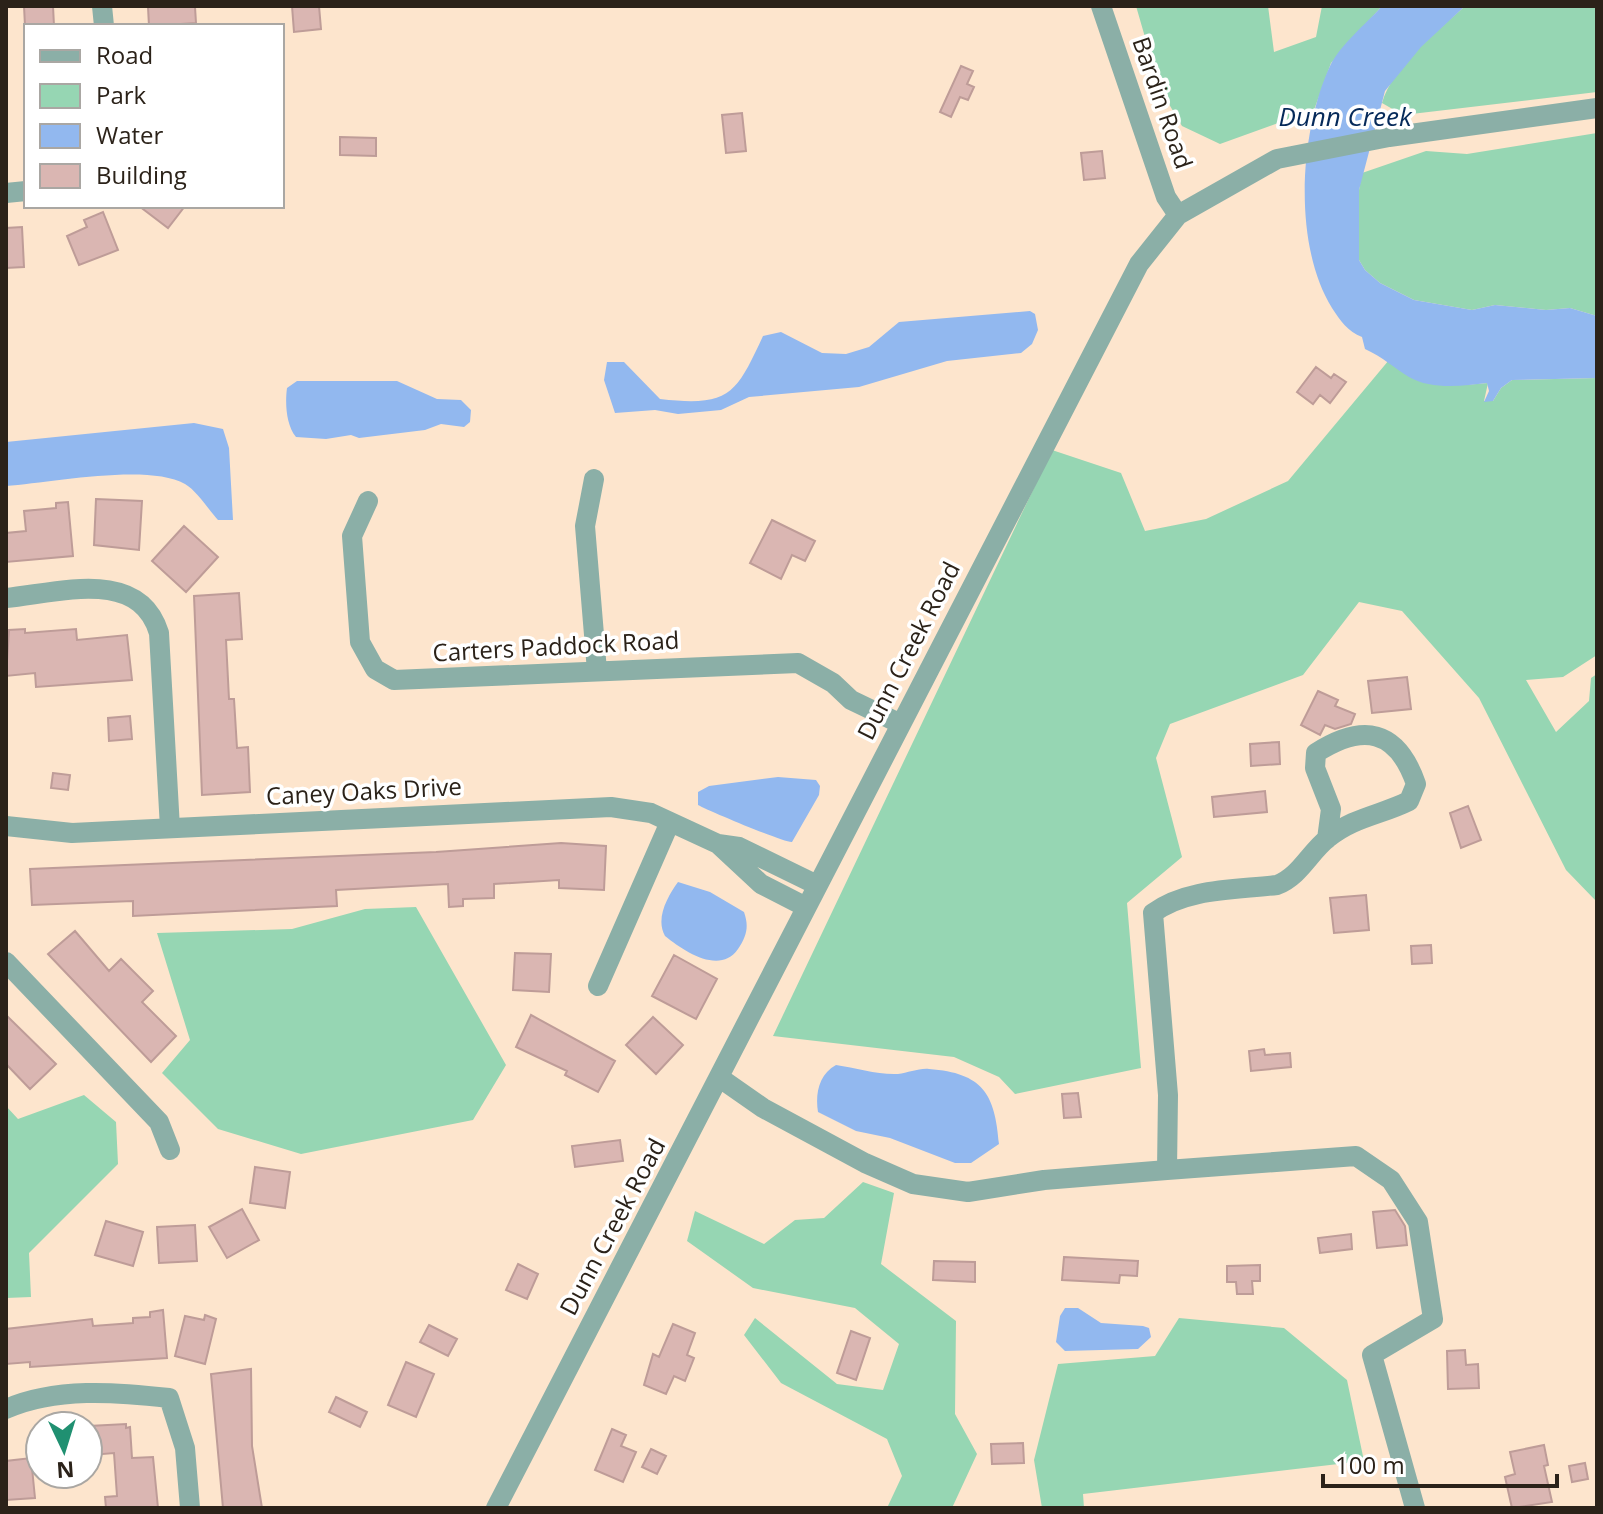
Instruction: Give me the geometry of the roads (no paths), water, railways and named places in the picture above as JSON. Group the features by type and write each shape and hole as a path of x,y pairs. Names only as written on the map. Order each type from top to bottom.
{"street":[{"name":"Bardin Road","path":"1101,6 1166,197 1178,215"},
{"name":"Dunn Creek Road","path":"496,1508 1127,282 1178,215 1250,171 1296,154 1389,137 1597,108"},
{"path":"594,479 585,526 597,671"},
{"name":"Carters Paddock Road","path":"368,501 352,536 360,642 375,669 394,680 798,663 833,683 851,700 901,724"},
{"path":"6,598 103,589 133,596 146,607 159,633 170,828"},
{"path":"1167,1170 1168,1095 1153,913 1170,901 1185,897 1277,885 1290,880 1327,839 1365,815 1409,801 1416,784 1407,758 1391,743 1368,733 1339,739 1316,753 1315,768 1331,809 1327,839"},
{"name":"Caney Oaks Drive","path":"6,826 72,833 611,807 651,813 718,844 739,847 817,885"},
{"path":"598,986 670,822"},
{"name":"Caney Oaks Drive","path":"718,844 761,884 806,907"},
{"path":"6,962 159,1122 170,1150"},
{"path":"720,1078 776,1115 865,1163 913,1184 968,1192 1044,1180 1356,1156 1391,1180 1418,1222 1433,1319 1372,1355 1415,1508"},
{"path":"6,1409 27,1399 118,1392 169,1398 185,1448 190,1508"}],"water":[{"name":"Dunn Creek","path":"1382,6 1465,6 1421,47 1385,91 1359,190 1359,260 1380,283 1414,300 1472,310 1495,305 1546,310 1570,308 1597,316 1597,378 1512,380 1501,388 1493,401 1484,402 1489,391 1487,383 1437,385 1409,377 1365,349 1362,337 1348,329 1332,308 1319,282 1306,221 1307,155 1312,123 1334,58"},
{"path":"1030,311 1035,314 1038,330 1032,344 1021,353 947,361 859,387 749,397 721,410 678,414 655,410 615,413 604,380 607,362 624,362 660,399 702,401 716,398 737,384 763,336 781,332 822,353 846,354 869,347 899,322"},
{"path":"297,381 397,381 437,399 461,400 471,410 470,422 464,427 441,424 425,430 359,438 351,435 326,439 296,437 288,420 286,400 287,388"},
{"path":"194,423 223,429 229,448 233,520 218,520 185,484 148,475 98,476 6,486 6,442"},
{"path":"778,777 816,780 820,786 819,795 792,842 698,805 698,792 709,786"},
{"path":"678,882 710,892 744,912 745,935 731,957 712,961 702,958 665,936 662,915"},
{"path":"836,1065 883,1073 898,1074 925,1069 962,1075 983,1089 989,1099 999,1144 971,1163 955,1163 890,1138 856,1131 818,1112 820,1085"},
{"path":"1065,1308 1078,1308 1101,1323 1149,1328 1151,1337 1138,1349 1065,1351 1056,1342 1060,1316"}]}
